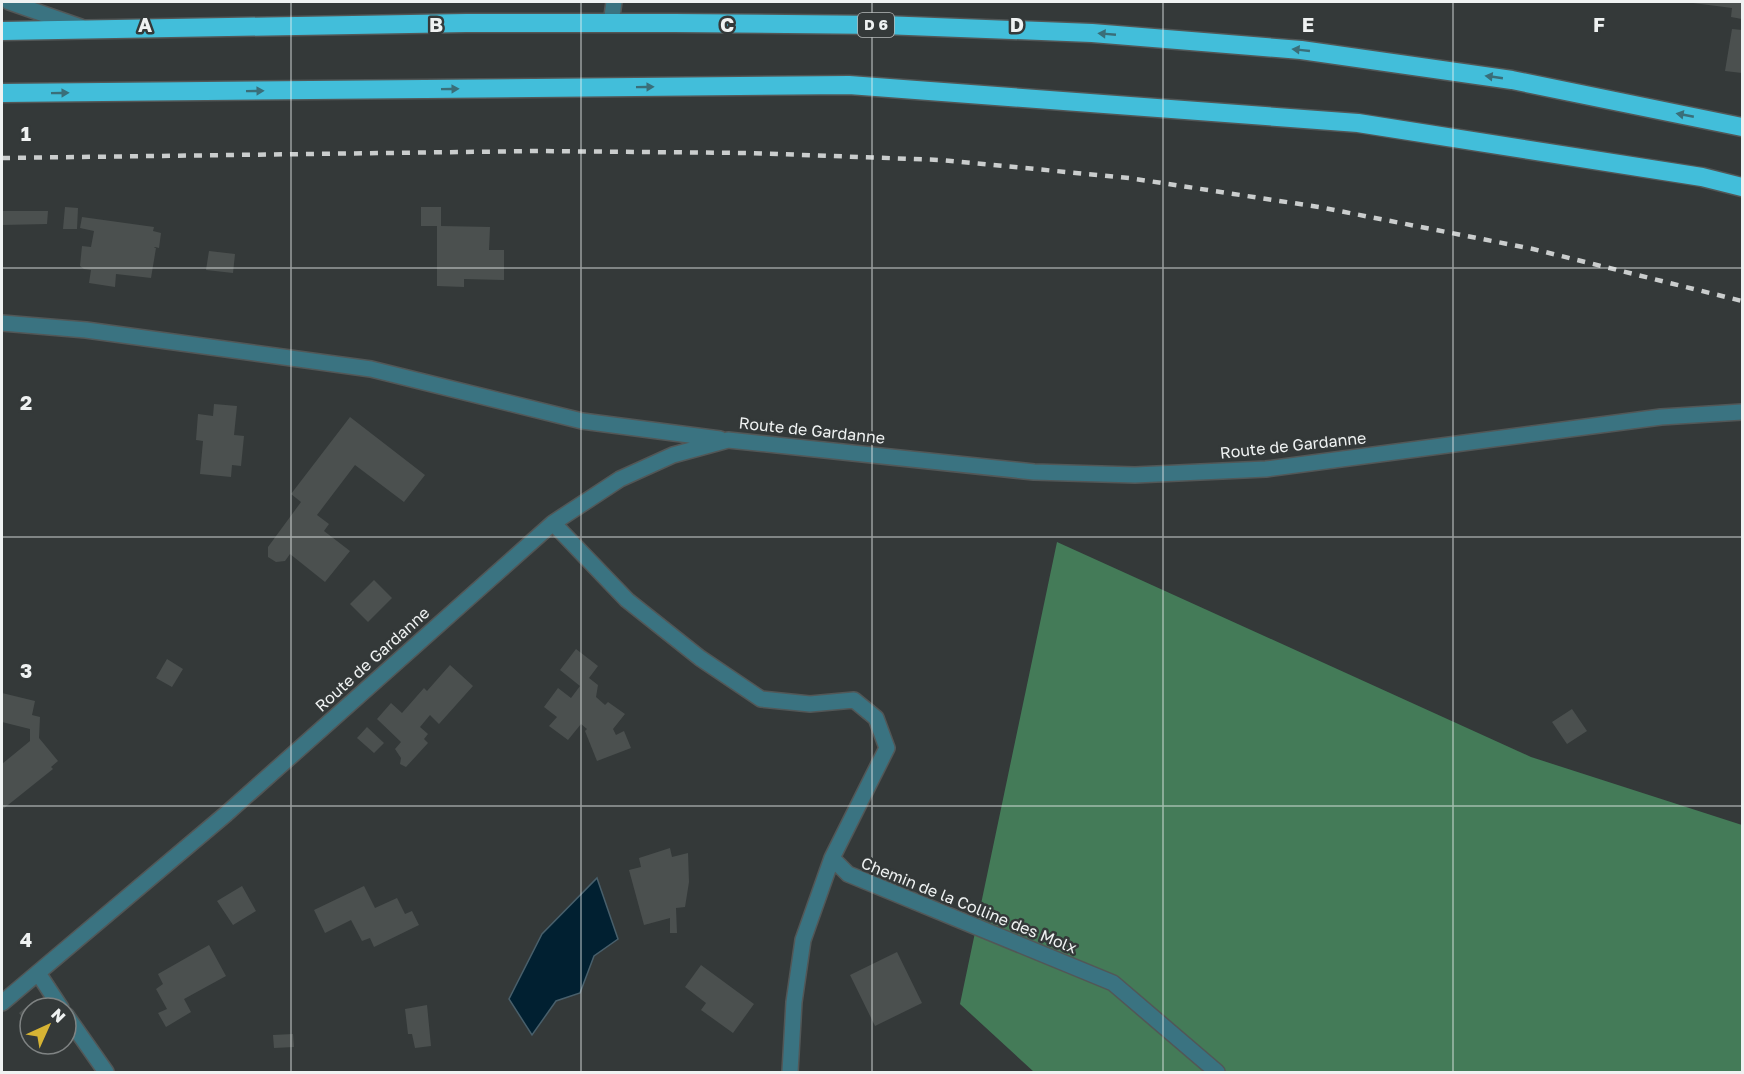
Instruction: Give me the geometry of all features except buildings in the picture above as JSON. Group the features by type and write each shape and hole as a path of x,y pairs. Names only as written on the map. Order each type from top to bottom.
{"highway":[{"name":"D 6","path":"2,31 611,23 883,25 1080,32 1302,50 1512,80 1743,127"},
{"path":"2,93 849,85 1358,123 1702,177 1743,187"}],"street":[{"path":"9,2 87,29"},
{"path":"611,23 614,2"},
{"path":"2,323 86,330 371,369 582,421 728,440"},
{"name":"Route de Gardanne","path":"2,1003 226,814 553,523 620,479 673,455 728,440 1034,472 1135,475 1266,469 1661,417 1743,412"},
{"path":"553,523 627,600 700,658 761,699 810,704 854,700 876,718 887,748 832,858 803,940 794,1002 790,1072"},
{"name":"Chemin de la Colline des Molx","path":"832,858 848,874 1113,983 1217,1072"},
{"path":"38,973 54,996"},
{"path":"78,1032 106,1072"}],"green space":[{"path":"1057,542 1531,757 1742,825 1742,1072 1034,1072 960,1004"}],"water":[{"path":"597,878 618,939 594,956 580,993 556,1001 532,1035 509,999 542,934"}],"railway":[{"path":"2,158 538,151 750,153 941,160 1129,178 1319,207 1533,249 1742,301"}]}
